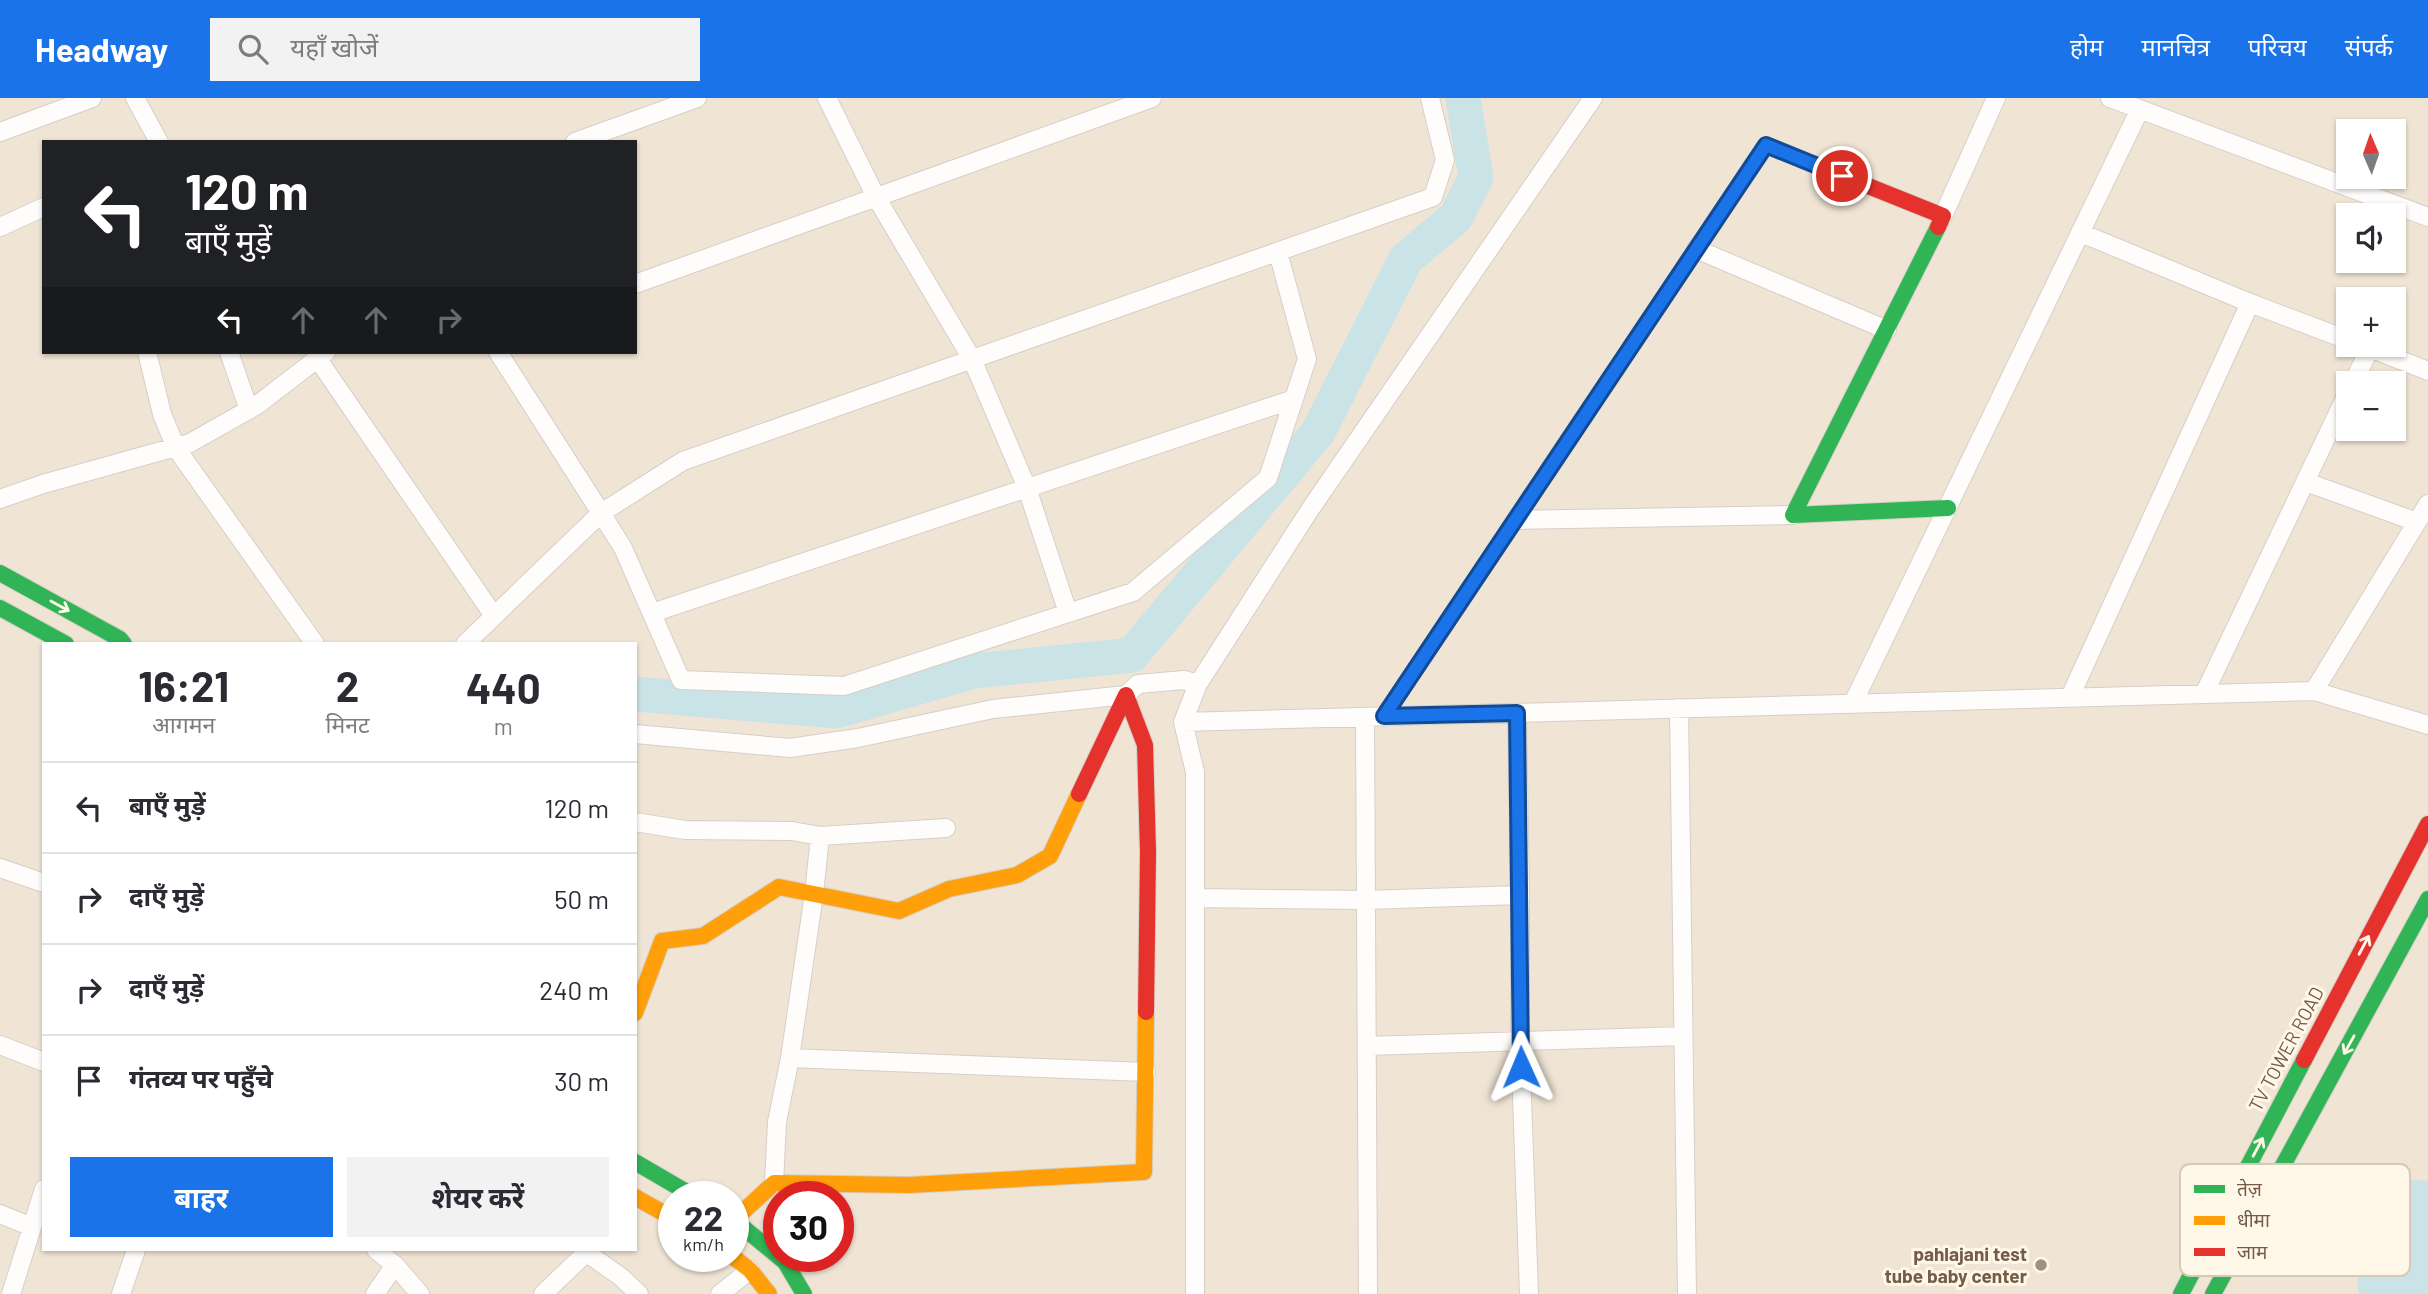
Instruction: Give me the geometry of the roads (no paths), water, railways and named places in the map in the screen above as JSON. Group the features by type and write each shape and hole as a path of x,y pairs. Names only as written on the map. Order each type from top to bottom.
{"street":[{"path":"0,132 92,98"},
{"path":"135,98 158,140"},
{"path":"581,140 697,98"},
{"path":"827,98 876,197 972,359 1027,488 1068,614"},
{"path":"637,283 1152,98"},
{"path":"467,642 601,513 683,461 1433,197 1445,160 1430,98"},
{"path":"1195,1294 1195,772 1183,722 1198,684 1311,508 1593,98"},
{"path":"1793,515 1943,216 1996,98"},
{"path":"2110,98 2428,217"},
{"path":"1853,703 2140,110"},
{"path":"1384,716 1766,145 1943,216"},
{"path":"0,227 42,208"},
{"path":"2081,233 2336,335"},
{"path":"1696,249 1886,330"},
{"path":"499,354 623,548 681,680 844,686 1133,592 1268,478 1307,359 1278,252"},
{"path":"2070,697 2250,303"},
{"path":"147,354 162,414 176,448 314,642"},
{"path":"230,354 249,410"},
{"path":"0,499 43,484 190,443 249,410 322,355 494,616"},
{"path":"2393,357 2428,371"},
{"path":"652,613 1294,399"},
{"path":"2204,694 2336,418"},
{"path":"2306,482 2417,522"},
{"path":"2314,691 2428,504"},
{"path":"1516,520 1793,515 1948,508"},
{"path":"0,573 122,642"},
{"path":"0,608 62,642"},
{"path":"637,1008 662,941 702,936 779,887 899,911 948,889 1017,875 1049,856 1126,695 1138,684 1184,680 1198,684"},
{"path":"1183,722 2314,691 2428,725"},
{"path":"637,734 790,748 858,738 993,709 1126,695"},
{"path":"854,1184 909,1185 1144,1172 1148,852 1145,745 1126,695"},
{"path":"1679,708 1687,1294"},
{"path":"1517,713 1520,1041 1529,1294"},
{"path":"1365,716 1368,1294"},
{"path":"637,822 685,830 792,831 820,836 946,828"},
{"name":"TV TOWER ROAD","path":"2250,1164 2428,824"},
{"path":"774,1181 777,1122 790,1058 820,836"},
{"path":"0,868 42,882"},
{"path":"1195,898 1366,901 1520,895"},
{"path":"2284,1164 2428,899"},
{"path":"1367,1046 1684,1036"},
{"path":"0,1045 42,1061"},
{"path":"790,1058 1146,1072"},
{"path":"637,1163 668,1181"},
{"path":"749,1206 763,1193"},
{"path":"11,1294 42,1195"},
{"path":"637,1198 658,1210"},
{"path":"0,1214 32,1227"},
{"path":"749,1232 785,1262 804,1294"},
{"path":"121,1294 136,1251"},
{"path":"377,1251 395,1265 420,1294"},
{"path":"543,1294 588,1251 639,1294"},
{"path":"375,1294 395,1265"},
{"path":"720,1294 750,1270 769,1294"},
{"name":"TV TOWER ROAD","path":"2181,1294 2191,1276"},
{"path":"2213,1294 2223,1276"}],"water":[{"path":"2410,1179 2428,1181 2428,1294 2359,1294 2358,1276 2410,1276"}],"waterway":[{"path":"637,694 836,711 975,671 1132,655 1318,432 1406,259 1456,217 1476,177 1463,98"}],"place":[{"name":"pahlajani test tube baby center","path":"2041,1265"}]}
